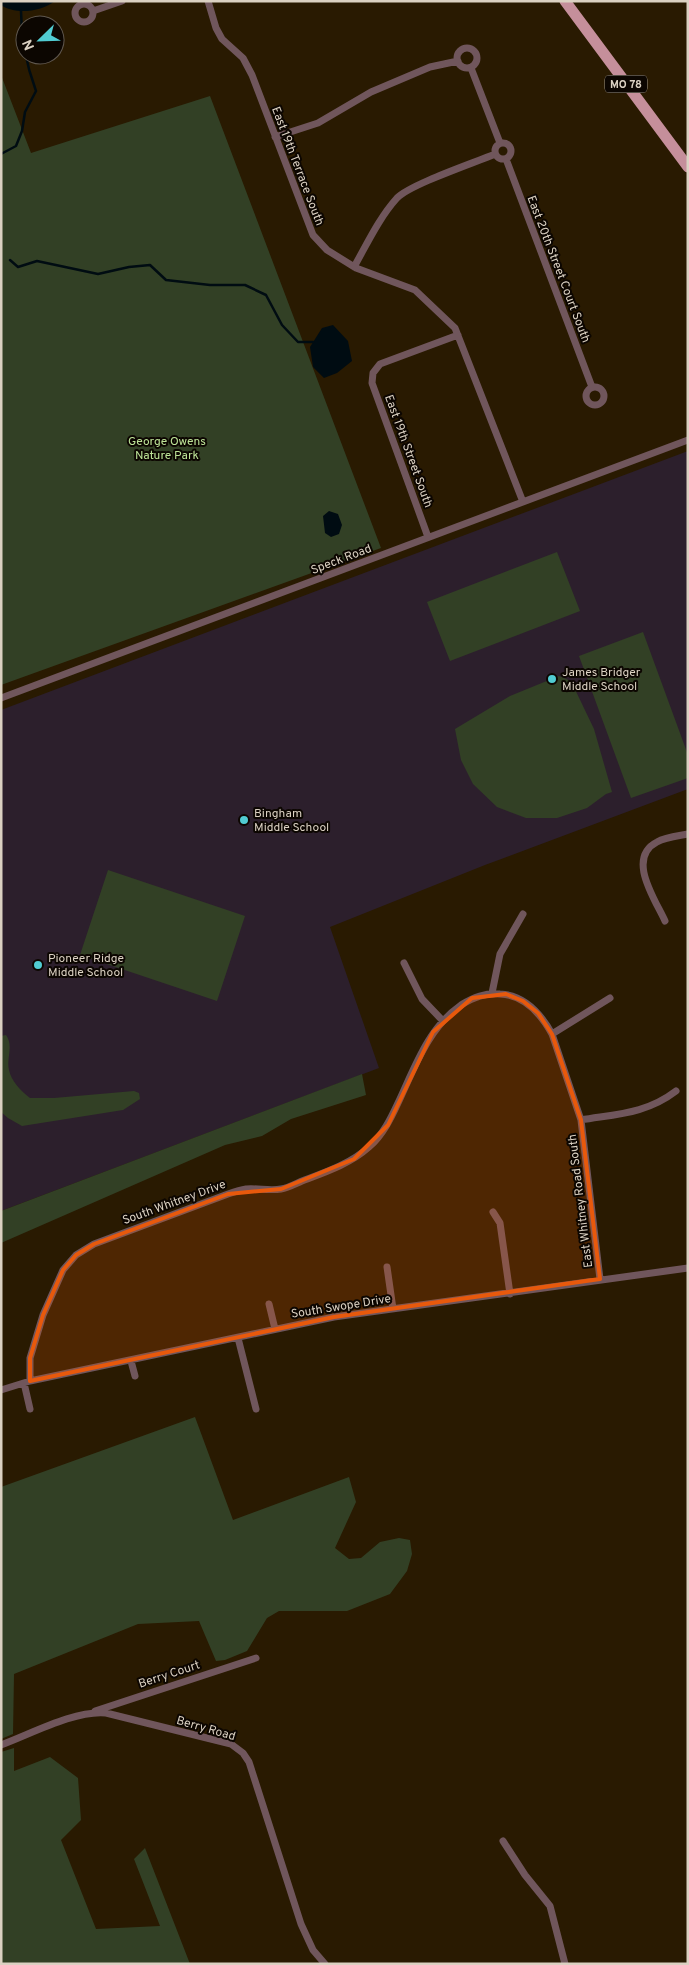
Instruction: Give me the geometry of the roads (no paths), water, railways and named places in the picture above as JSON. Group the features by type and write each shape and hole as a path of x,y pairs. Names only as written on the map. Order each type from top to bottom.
{"main road":[{"name":"MO 78","path":"564,1 688,167"}],"street":[{"path":"93,11 122,1"},
{"name":"East 19th Terrace South","path":"208,1 216,28 222,39 243,58 252,75 312,235 327,250 354,267 415,290 455,328 523,502"},
{"name":"East 20th Street Court South","path":"458,61 458,55 462,50 468,49 473,51 477,58 476,64 471,68 500,144 508,145 511,150 510,155 506,159 592,387"},
{"path":"275,137 318,123 371,92 430,67 458,61 463,67 471,68"},
{"path":"500,144 496,147 496,154 499,158 506,159"},
{"path":"354,267 369,240 398,197 412,188 496,154"},
{"name":"East 19th Street South","path":"428,537 372,383 373,373 380,364 458,335"},
{"name":"Speck Road","path":"1,698 688,440"},
{"path":"665,921 644,875 642,862 650,846 659,840 688,834"},
{"path":"492,993 500,954 523,914"},
{"path":"404,963 422,999 443,1021"},
{"name":"South Whitney Drive","path":"30,1409 27,1382 30,1358 44,1315 63,1270 76,1255 94,1244 228,1194 246,1190 281,1189 328,1172 354,1159 372,1145 388,1125 433,1032 451,1012 472,998 492,993 506,994 523,1001 545,1021 552,1034 581,1120"},
{"path":"552,1034 610,998"},
{"path":"581,1120 644,1109 663,1101 676,1091"},
{"name":"East Whitney Road South","path":"581,1120 600,1280"},
{"path":"493,1212 500,1223 510,1294"},
{"path":"387,1268 393,1309"},
{"name":"South Swope Drive","path":"1,1390 27,1382 334,1317 688,1268"},
{"path":"268,1304 275,1329"},
{"path":"238,1338 256,1409"},
{"path":"131,1361 135,1376"},
{"name":"Berry Court","path":"90,1712 256,1658"},
{"name":"Berry Road","path":"1,1745 90,1712 106,1713 231,1744 243,1753 249,1762 301,1924 313,1950 325,1964"},
{"path":"503,1841 525,1875 550,1906 565,1964"}],"waterway":[{"path":"1,154 16,146 22,131 25,112 36,91 25,51 21,11"},
{"path":"10,260 18,267 37,261 98,274 129,267 150,265 166,280 210,285 245,285 266,295 282,325 298,342 313,342"}],"place":[{"name":"James Bridger Middle School","path":"552,679"},
{"name":"Bingham Middle School","path":"244,820"},
{"name":"Pioneer Ridge Middle School","path":"38,965"}],"park label":[{"name":"George Owens Nature Park","path":"167,448"}]}
